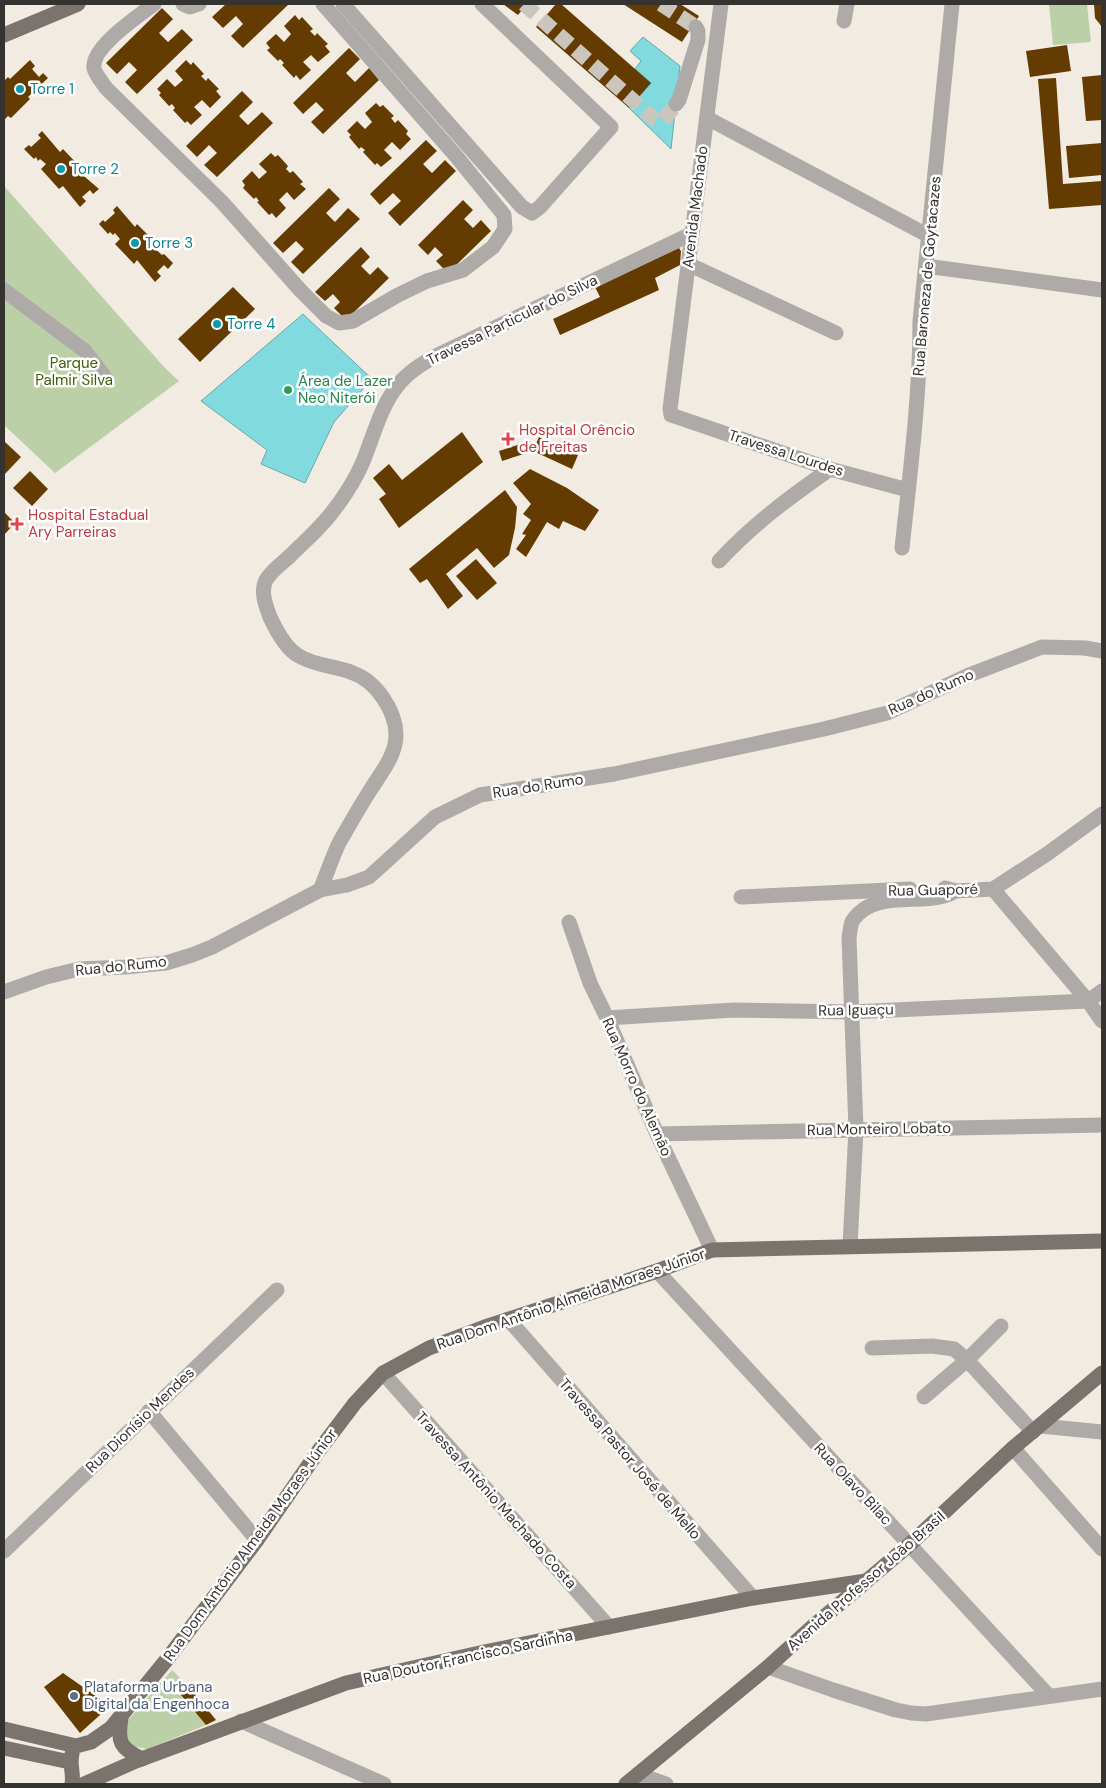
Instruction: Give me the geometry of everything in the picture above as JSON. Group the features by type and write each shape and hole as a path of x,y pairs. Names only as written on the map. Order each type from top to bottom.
{"main road":[{"path":"4,35 78,4"},
{"name":"Rua Dom Antônio Almeida Moraes Júnior","path":"76,1746 91,1742 121,1718 257,1540 317,1453 355,1403 383,1373 429,1348 508,1319 657,1271 712,1250 1102,1241"},
{"name":"Avenida Professor João Brasil","path":"626,1784 768,1667 909,1545 1013,1448 1102,1373"},
{"name":"Rua Doutor Francisco Sardinha","path":"84,1784 142,1758 346,1683 484,1652 753,1598 866,1581"},
{"path":"121,1718 119,1739 123,1747 129,1753 142,1758"},
{"path":"4,1729 76,1746 70,1762 73,1774 72,1784"},
{"path":"4,1748 70,1762"}],"street":[{"path":"154,4 105,44 97,53 94,60 94,69 106,88 222,202 301,291 326,316 339,323 353,321 427,281 463,270 493,247 505,230 504,215 456,156 323,4"},
{"path":"182,4 190,7 199,4"},
{"path":"343,4 522,207 532,213 540,207 611,126 482,4"},
{"name":"Avenida Machado","path":"670,409 721,4"},
{"path":"844,21 846,4"},
{"name":"Rua Baroneza de Goytacazes","path":"902,548 916,414 920,359 920,321 952,4"},
{"path":"676,104 679,100 698,40 696,27"},
{"path":"707,118 929,236"},
{"name":"Travessa Particular do Silva","path":"320,890 339,843 395,748 396,734 393,717 388,705 377,690 355,673 320,664 299,656 290,649 271,618 264,598 265,582 271,573 330,515 352,484 389,397 412,370 440,354 691,234"},
{"path":"688,264 836,333"},
{"path":"926,266 1102,290"},
{"path":"4,290 86,351 107,380"},
{"name":"Travessa Lourdes","path":"670,409 671,415 830,469 908,490"},
{"path":"719,560 748,530 830,469"},
{"name":"Rua do Rumo","path":"4,992 46,977 79,970 125,968 166,963 212,947 320,890 347,885 369,877 436,816 480,795 614,774 824,729 887,713 969,674 1042,646 1085,648 1102,651"},
{"name":"Rua Guaporé","path":"741,898 943,888 955,891 993,888 1047,854 1102,814"},
{"path":"993,888 1088,1001 1102,1021"},
{"path":"850,1246 856,1129 848,938 852,921 860,912 886,901 944,896 955,891"},
{"name":"Rua Morro do Alemão","path":"569,922 590,983 657,1134 712,1250"},
{"path":"1088,1001 1102,991"},
{"name":"Rua Iguaçu","path":"607,1018 734,1010 851,1012 1088,1001"},
{"name":"Rua Monteiro Lobato","path":"657,1134 1102,1125"},
{"name":"Rua Olavo Bilac","path":"657,1271 1049,1696"},
{"name":"Rua Dionísio Mendes","path":"4,1551 277,1290"},
{"name":"Travessa Pastor José de Mello","path":"508,1319 753,1598"},
{"path":"924,1397 1001,1326"},
{"path":"872,1348 946,1347 954,1349 1037,1429 1102,1432"},
{"name":"Travessa Antônio Machado Costa","path":"383,1373 608,1627"},
{"path":"149,1412 257,1540"},
{"path":"1013,1448 1102,1549"},
{"path":"768,1667 833,1690 911,1714 926,1714 1102,1689"},
{"path":"241,1721 384,1784"},
{"path":"638,1774 666,1784"}],"green space":[{"path":"1049,4 1087,4 1091,42 1053,45"},
{"name":"Parque Palmir Silva","path":"4,186 164,367 179,381 55,473 4,425"},
{"path":"172,1670 190,1688 181,1695 206,1725 147,1749 132,1746 123,1734 128,1720"}],"water":[{"path":"643,37 680,66 671,149 629,108 651,83 635,69 641,61 630,51"},
{"name":"Área de Lazer Neo Niterói","path":"303,314 372,379 334,422 305,483 261,464 267,450 201,401"}],"building":[{"path":"226,4 289,4 243,48 231,36 243,24 236,16 223,28 212,17"},
{"path":"503,4 527,4 518,15"},
{"path":"556,4 561,4 651,83 629,108 536,27"},
{"path":"623,4 680,4 699,16 682,42"},
{"path":"1094,4 1102,4 1102,27 1095,18"},
{"path":"162,8 173,19 159,33 168,42 182,29 193,40 137,94 125,82 137,70 129,62 117,74 106,63"},
{"path":"295,15 299,20 302,17 313,29 310,31 315,36 317,33 328,44 325,46 330,52 318,62 311,55 303,62 311,70 300,80 296,75 294,78 282,65 284,63 280,59 278,61 267,50 270,48 266,43 276,34 284,42 291,34 284,26"},
{"path":"1067,45 1071,71 1030,77 1026,51"},
{"path":"349,48 360,59 346,73 355,82 369,68 379,80 323,134 311,122 324,110 316,102 303,114 293,103"},
{"name":"Torre 1","path":"30,60 35,66 32,69 39,77 43,73 48,78 28,97 30,99 11,118 8,116 4,120 4,81 8,77 10,79"},
{"path":"186,60 191,65 193,62 204,74 201,76 206,81 208,78 219,89 216,91 221,97 210,108 202,100 194,107 202,115 191,125 187,121 185,123 173,110 175,108 172,104 169,106 159,95 161,93 157,89 167,79 175,87 183,80 175,71"},
{"path":"1102,75 1102,120 1086,121 1082,77"},
{"path":"1056,78 1063,184 1102,181 1102,205 1049,209 1038,79"},
{"path":"242,91 253,102 239,116 248,125 262,112 273,123 217,177 204,165 217,153 209,145 197,157 186,146"},
{"path":"376,103 380,107 383,105 394,116 391,118 395,123 398,120 408,131 406,134 411,139 400,150 392,142 384,150 392,158 381,167 377,163 375,165 363,152 365,150 361,147 359,149 349,137 351,135 347,131 357,121 365,129 372,122 365,113"},
{"name":"Torre 2","path":"42,131 60,152 63,149 81,168 78,171 99,189 93,194 90,190 82,197 86,201 80,207 63,186 59,189 41,169 46,164 40,159 38,161 36,157 34,159 24,149 29,145 31,147 41,138 38,135"},
{"path":"426,140 437,151 423,164 432,173 445,160 456,171 400,226 388,213 401,201 393,193 380,205 370,194"},
{"path":"1102,143 1102,175 1069,178 1066,146"},
{"path":"271,153 275,157 278,155 288,166 286,169 290,173 293,171 303,182 300,184 306,189 294,200 287,192 279,200 286,208 276,218 272,213 269,215 257,202 259,201 256,197 254,199 243,188 245,185 242,181 252,171 259,179 267,172 259,164"},
{"path":"329,188 340,199 326,213 335,222 348,208 360,219 303,274 291,262 304,249 296,241 283,253 273,243"},
{"path":"463,200 473,210 464,219 473,228 481,220 491,231 448,273 436,261 443,255 435,247 428,255 418,245"},
{"name":"Torre 3","path":"117,206 135,227 137,224 156,243 152,246 173,263 168,269 164,265 157,272 161,276 155,282 137,260 134,264 115,244 120,239 115,233 113,235 110,232 108,234 99,224 103,220 105,222 115,213 113,210"},
{"path":"361,247 370,257 361,266 370,275 378,267 389,278 346,320 334,308 340,302 333,294 325,301 315,292"},
{"path":"679,248 681,251 680,265 655,278 659,290 560,335 553,319 600,297 595,287"},
{"name":"Torre 4","path":"233,287 255,309 200,362 178,339"},
{"path":"462,432 483,462 399,528 379,499 386,494 373,478 389,464 402,480"},
{"path":"539,437 578,455 572,469 533,451"},
{"path":"4,441 21,457 4,475"},
{"path":"530,441 533,451 502,461 499,451"},
{"path":"530,469 567,488 599,510 585,531 563,521 559,529 547,522 526,557 516,549 526,535 522,534 531,520 523,514 531,504 513,483"},
{"path":"30,471 48,489 32,506 13,488"},
{"path":"505,490 517,507 509,555 494,568 477,548 446,574 463,596 448,609 427,579 420,583 409,569"},
{"path":"4,512 15,523 4,535"},
{"path":"476,559 497,583 477,600 456,576"},
{"name":"Plataforma Urbana Digital da Engenhoca","path":"63,1673 110,1706 80,1733 44,1687"},
{"path":"190,1688 216,1720 206,1725 181,1695"}],"tunnel":[{"path":"524,4 654,119 663,121 676,104"},
{"path":"661,4 696,27"}],"place":[{"name":"Torre 1","path":"20,89"},
{"name":"Torre 2","path":"61,169"},
{"name":"Torre 3","path":"135,243"},
{"name":"Torre 4","path":"217,324"},
{"name":"Área de Lazer Neo Niterói","path":"288,390"},
{"name":"Hospital Orêncio de Freitas","path":"508,439"},
{"name":"Hospital Estadual Ary Parreiras","path":"17,524"},
{"name":"Plataforma Urbana Digital da Engenhoca","path":"74,1696"}]}
